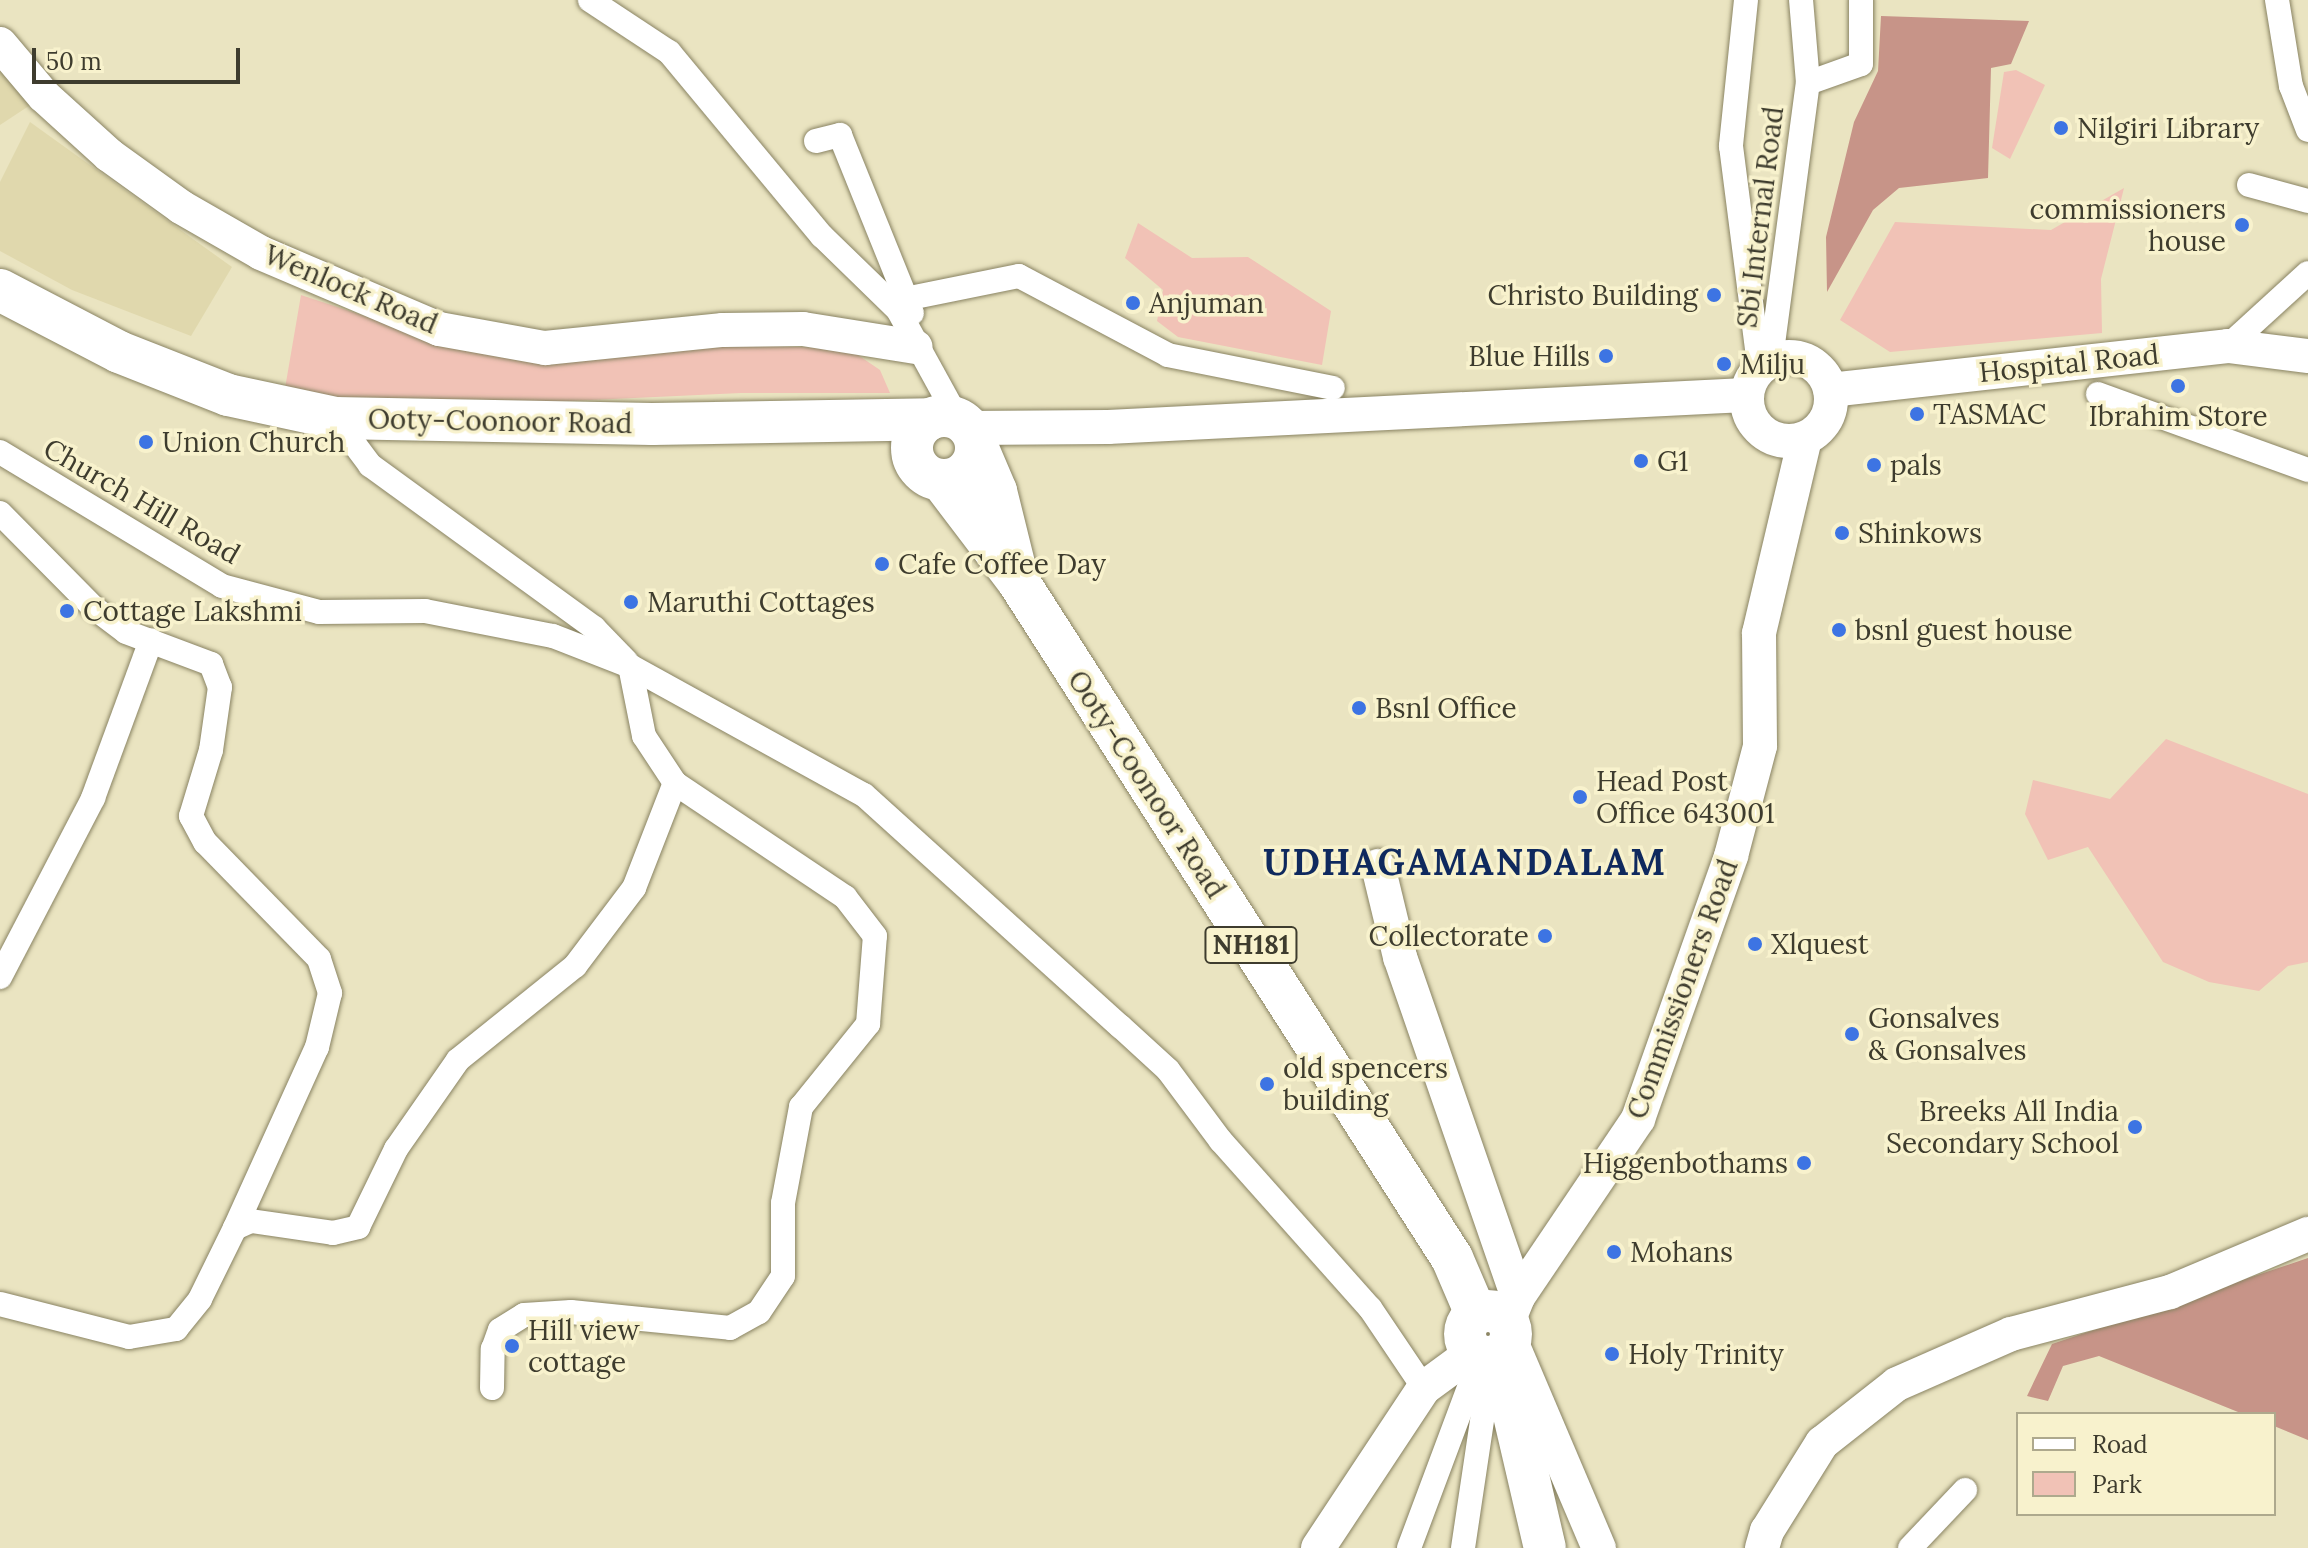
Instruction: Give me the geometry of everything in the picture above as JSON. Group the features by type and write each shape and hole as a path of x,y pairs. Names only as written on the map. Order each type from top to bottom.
{"highway":[{"name":"Ooty-Coonoor Road","path":"0,290 119,352 228,395 335,418 652,424 815,420 958,427 996,491 1018,581"},
{"path":"815,420 927,468 963,475 973,463 958,427 913,438 927,468"},
{"name":"Ooty-Coonoor Road","path":"927,468 1018,581 1452,1258 1495,1337 1545,1548"}],"street":[{"path":"590,0 669,52 822,236 898,310 958,427 1108,427 1759,375 1788,356 1813,364 1830,390 1831,403 1822,426 1805,438 1779,441 1755,427 1759,375 1731,146 1746,0"},
{"name":"Sbi Internal Road","path":"1759,375 1808,83 1801,0"},
{"name":"Sbi Internal Road","path":"1808,83 1861,64 1861,0"},
{"path":"2277,0 2291,86 2308,130"},
{"name":"Wenlock Road","path":"0,44 65,116 181,207 261,253 439,329 545,348 763,329 803,329 916,347"},
{"path":"816,141 840,135 905,299 916,347"},
{"path":"2249,185 2308,201"},
{"path":"2228,346 2308,273"},
{"path":"905,299 1019,276 1168,355 1333,388"},
{"name":"Hospital Road","path":"1830,390 2228,346 2308,356"},
{"path":"2098,394 2308,470"},
{"path":"335,418 370,465 594,628 630,666 864,795 1168,1070 1221,1141 1370,1308 1424,1388 1318,1548"},
{"name":"Commissioners Road","path":"1424,1388 1495,1337 1638,1119 1731,856 1760,746 1759,633 1805,438"},
{"name":"Church Hill Road","path":"0,452 222,586 319,612 425,611 553,636 630,666"},
{"path":"0,513 93,607 126,632 211,664 220,687 211,750 191,816 205,842 319,959 330,993 317,1047 235,1228 200,1299 176,1329 129,1337 0,1304"},
{"path":"0,977 93,798 151,640"},
{"path":"492,1388 500,1330 524,1315 571,1312 730,1328 759,1312 783,1276 783,1203 801,1107 868,1024 875,936 845,897 675,783 644,736 630,666"},
{"path":"235,1228 251,1221 333,1233 358,1227 396,1149 458,1060 575,966 634,888 675,783"},
{"path":"1378,866 1495,1337 1599,1548"},
{"path":"1762,1548 1767,1531 1822,1443 1897,1384 2011,1334 2170,1292 2308,1234"},
{"path":"1409,1548 1495,1337"},
{"path":"1463,1548 1495,1337"},
{"path":"1910,1548 1965,1490"}],"shaded area":[{"path":"1881,16 2029,21 2011,64 1991,68 1988,178 1899,188 1873,210 1827,292 1826,237 1854,122 1878,71"},
{"path":"0,58 44,96 0,125"},
{"path":"30,122 232,267 191,336 72,290 0,251 0,182"},
{"path":"2308,1258 2308,1440 2276,1427 2276,1412 2238,1412 2099,1356 2063,1366 2048,1401 2027,1396 2052,1344"}],"green space":[{"path":"2016,70 2045,85 2010,159 1992,148 2004,72"},
{"path":"2124,188 2101,279 2102,333 1890,352 1840,320 1895,222 2051,230"},
{"path":"1138,223 1192,258 1248,257 1331,311 1322,365 1178,337 1157,321 1163,290 1125,258"},
{"path":"301,295 410,331 849,349 880,370 890,393 741,393 548,402 283,400"},
{"path":"2166,739 2308,794 2308,962 2288,966 2259,991 2209,982 2163,962 2088,847 2048,860 2025,814 2033,780 2110,799"}],"place":[{"name":"Nilgiri Library","path":"2061,128"},
{"name":"commissioners house","path":"2242,225"},
{"name":"Christo Building","path":"1714,295"},
{"name":"Anjuman","path":"1133,303"},
{"name":"Blue Hills","path":"1606,356"},
{"name":"Milju","path":"1724,364"},
{"name":"Ibrahim Store","path":"2178,386"},
{"name":"TASMAC","path":"1917,414"},
{"name":"Union Church","path":"146,442"},
{"name":"G1","path":"1641,461"},
{"name":"pals","path":"1874,465"},
{"name":"Shinkows","path":"1842,533"},
{"name":"Cafe Coffee Day","path":"882,564"},
{"name":"Maruthi Cottages","path":"631,602"},
{"name":"Cottage Lakshmi","path":"67,611"},
{"name":"bsnl guest house","path":"1839,630"},
{"name":"Bsnl Office","path":"1359,708"},
{"name":"Head Post Office 643001","path":"1580,797"},
{"name":"Collectorate","path":"1545,936"},
{"name":"Xlquest","path":"1755,944"},
{"name":"Gonsalves & Gonsalves","path":"1852,1034"},
{"name":"old spencers building","path":"1267,1084"},
{"name":"Breeks All India Secondary School","path":"2135,1127"},
{"name":"Higgenbothams","path":"1804,1163"},
{"name":"Mohans","path":"1614,1252"},
{"name":"Hill view cottage","path":"512,1346"},
{"name":"Holy Trinity","path":"1612,1354"}],"district":[{"name":"UDHAGAMANDALAM","path":"1465,863"}]}
